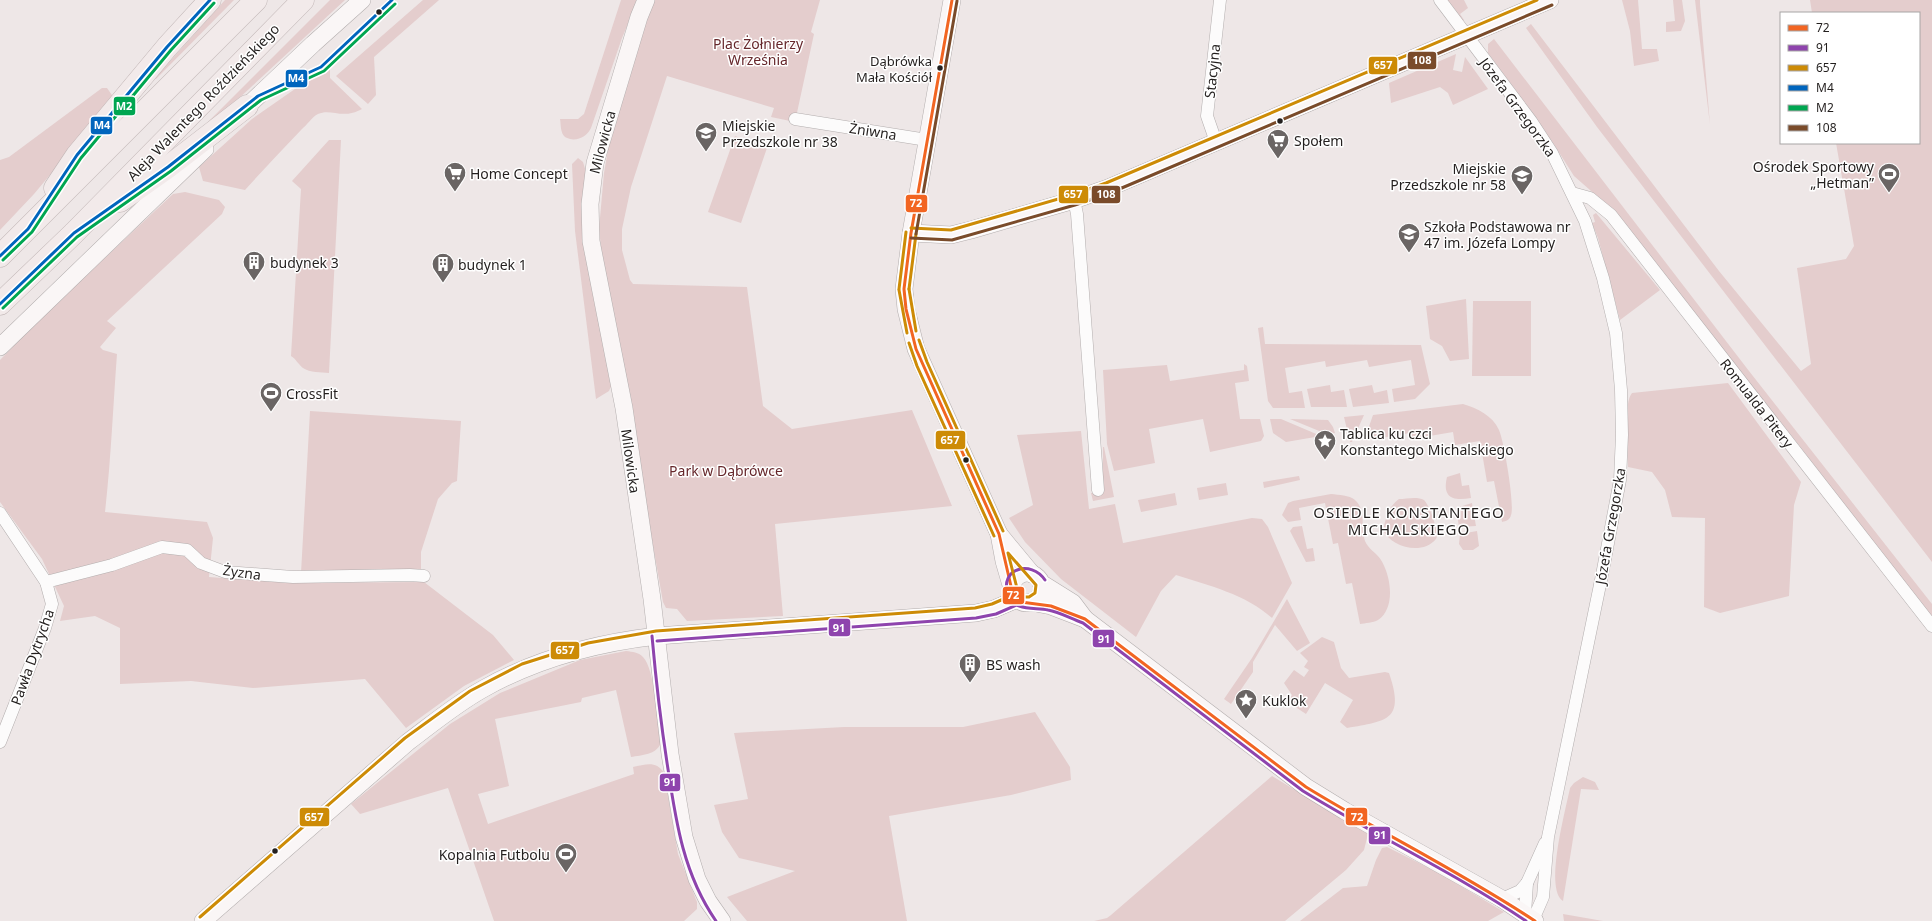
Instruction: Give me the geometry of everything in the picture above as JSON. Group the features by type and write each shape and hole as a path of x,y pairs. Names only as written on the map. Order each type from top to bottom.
{"highway":[{"path":"28,229 77,155 167,47 210,0"},
{"path":"0,256 256,0"},
{"name":"Aleja Walentego Roździeńskiego","path":"0,304 74,233 303,0"},
{"path":"74,233 168,167 247,106"}],"street":[{"path":"0,347 174,180 247,106 362,0"},
{"name":"Milowicka","path":"646,0 639,17 597,152 591,186 590,224 594,258 624,408 657,636 670,754 684,837 697,879 708,900 722,921"},
{"path":"952,0 911,233 904,289 906,309 916,350 999,534 1004,561 1020,596 1085,619"},
{"name":"Stacyjna","path":"1216,142 1207,116 1220,0"},
{"name":"Józefa Grzegorzka","path":"1440,0 1531,121 1552,153 1572,193 1593,246 1616,333 1621,390 1622,435 1620,480 1548,837 1543,897 1531,918"},
{"path":"911,233 951,235 1074,200 1141,174 1466,35 1526,4 1550,0"},
{"name":"Żniwna","path":"795,119 927,140"},
{"name":"Romualda Pitery","path":"1572,193 1590,198 1611,215 1932,626"},
{"path":"1074,200 1077,216 1098,490"},
{"name":"Pawła Dytrycha","path":"0,513 46,582 52,604 45,628 0,742"},
{"path":"203,921 408,742 440,717 482,689 529,666 564,654 616,641 657,636 976,613 994,609 1020,596 1039,596 1042,590 1037,578 999,534"},
{"name":"Żyzna","path":"46,582 112,565 162,547 187,550 201,563 225,572 293,578 410,575 424,576"},
{"path":"1020,596 1014,579 1019,574 1026,573 1037,578 1073,603 1085,619 1306,787 1345,812 1502,899 1531,918"},
{"name":"Józefa Grzegorzka","path":"1502,899 1520,891 1527,883 1548,837"},
{"name":"Józefa Grzegorzka","path":"1527,883 1531,918"}],"green space":[{"path":"225,0 234,0 156,79 155,78"},
{"path":"330,0 345,0 196,138 180,150"},
{"path":"423,0 439,0 374,57 376,95 368,104 336,76"},
{"path":"621,0 638,0 622,38 591,128 587,134 580,138 569,139 562,133 560,119 578,119 584,114"},
{"name":"Park w Dąbrówce","path":"655,0 820,0 811,32 814,34 795,122 771,117 774,108 667,76 631,187 622,229 622,250 630,280 633,284 747,287 763,406 792,429 912,410 952,506 775,524 783,616 687,621 677,609 666,608 663,602 602,257 599,229 604,173 611,132 646,20"},
{"path":"1445,0 1464,0 1468,8 1460,14 1464,20 1461,20"},
{"path":"1622,0 1638,0 1642,49 1657,49 1659,61 1634,66 1630,31"},
{"path":"1673,0 1682,0 1685,21 1681,31 1666,32 1666,22 1675,21"},
{"path":"1695,0 1700,0 1710,125"},
{"path":"1810,0 1932,0 1932,562 1597,127 1526,28 1531,24 1719,271 1801,371 1811,364 1797,268 1846,259 1854,246 1836,144 1920,144 1920,12 1812,12"},
{"path":"1494,39 1749,371 1932,604 1932,620 1798,444 1607,205 1574,176 1553,143 1488,53 1488,44"},
{"path":"1456,54 1453,70 1462,72 1465,57 1488,89 1453,105 1448,93 1440,87 1391,103 1389,83"},
{"path":"338,59 330,69 330,78 362,109 349,114 328,112 316,115 245,190 203,181 199,167 252,119"},
{"path":"102,88 107,88 114,98 34,194 0,230 0,160 9,157"},
{"path":"735,136 767,148 741,223 708,212"},
{"path":"329,140 341,140 329,373 312,372 306,370 291,356 301,189 292,181"},
{"path":"578,158 583,162 586,172 582,220 612,384 609,391 596,399 575,231 572,164"},
{"path":"185,192 219,200 225,207 222,214 107,321 116,328 100,347 103,350 117,354 105,512 207,522 213,538 209,577 290,583 424,582 493,635 514,660 464,686 406,728 365,679 253,688 191,681 120,684 120,628 95,616 60,621 64,606 42,559 0,502 0,360 46,313 173,194"},
{"path":"1596,213 1660,290 1620,320 1598,238 1592,223 1595,222 1593,215"},
{"path":"1466,299 1469,359 1450,361 1442,346 1430,339 1426,306"},
{"path":"1473,301 1531,301 1531,376 1472,376"},
{"path":"1263,327 1265,344 1421,345 1430,384 1415,399 1394,402 1392,389 1415,385 1411,360 1369,367 1367,360 1326,367 1325,361 1285,368 1289,393 1302,391 1305,408 1273,408 1268,401 1258,328"},
{"path":"1244,364 1247,366 1249,381 1235,383 1240,419 1260,419 1264,436 1261,441 1210,452 1203,419 1149,429 1155,463 1114,471 1107,444 1103,370 1167,365 1170,381 1244,370"},
{"path":"1728,383 1801,482 1794,505 1789,596 1720,613 1704,607 1705,518 1672,517 1665,490 1652,472 1628,467 1627,417 1629,398 1632,393"},
{"path":"1330,385 1331,392 1344,390 1347,407 1311,407 1307,389"},
{"path":"1372,385 1374,393 1387,390 1389,403 1353,407 1349,389"},
{"path":"1463,404 1484,413 1493,421 1499,430 1506,459 1512,499 1510,517 1505,521 1502,522 1494,481 1487,482 1480,441 1455,445 1453,432 1412,439 1410,433 1364,441 1373,415"},
{"path":"310,411 461,421 457,481 452,483 438,499 421,552 421,569 301,573"},
{"path":"1364,415 1352,442 1350,442 1344,417"},
{"path":"1270,419 1281,419 1321,436 1286,442 1273,433"},
{"path":"1290,419 1328,420 1335,433 1324,435 1324,433"},
{"path":"1081,431 1089,509 1115,504 1123,543 1252,518 1262,519 1268,527 1292,583 1272,618 1262,610 1239,597 1176,575 1161,591 1136,637 1061,579 1025,542 1009,518 1033,505 1017,435"},
{"path":"1103,447 1114,497 1093,501 1091,493 1103,490"},
{"path":"1460,473 1462,486 1469,485 1471,498 1454,498 1448,494 1446,490 1447,477"},
{"path":"1299,476 1300,480 1264,488 1263,482"},
{"path":"1226,483 1228,495 1199,500 1197,488"},
{"path":"1175,493 1177,505 1141,512 1138,500"},
{"path":"1331,494 1350,497 1359,504 1362,514 1365,541 1381,560 1387,574 1390,592 1389,600 1384,615 1376,621 1360,624 1352,583 1346,584 1338,543 1333,544 1325,503 1299,508 1301,520 1288,522 1282,515 1288,503"},
{"path":"1418,498 1424,500 1429,507 1437,531 1436,539 1430,544 1423,547 1407,547 1400,545 1387,536 1383,530 1386,517 1392,506 1399,499"},
{"path":"1472,503 1476,526 1459,527 1456,508"},
{"path":"1302,526 1307,549 1313,548 1315,561 1306,562 1290,531 1293,527"},
{"path":"1477,531 1479,546 1473,550 1463,550 1459,544 1460,534"},
{"path":"1287,599 1310,643 1297,651 1275,625 1253,662 1253,672 1231,704 1224,699 1252,658"},
{"path":"1322,637 1334,642 1341,668 1349,678 1385,672 1389,673 1395,700 1394,709 1389,716 1383,720 1373,723 1347,728 1340,722 1353,700 1325,683 1306,714 1288,702 1292,695 1284,683 1294,670 1304,677 1309,670 1304,667 1308,661 1300,653"},
{"path":"626,651 641,655 647,663 653,684 661,743 656,750 648,754 631,757 616,690 582,698 581,702 495,719 509,786 478,794 488,824 634,774 633,767 650,764 657,766 664,773 678,854 697,902 697,909 684,921 494,921 448,788 360,814 351,804 450,724 500,693 580,660"},
{"path":"1035,712 1070,767 1071,780 1011,795 889,816 907,921 747,921 727,897 795,871 739,858 722,832 714,805 748,799 734,733 844,727 963,727"},
{"path":"1272,776 1368,834 1364,850 1346,870 1285,921 1094,921 1107,918 1111,915"},
{"path":"1583,777 1595,782 1599,790 1581,789 1563,901 1558,893 1556,881 1558,848 1570,788 1574,783"},
{"path":"1387,847 1439,873 1504,912 1488,921 1300,921 1343,888 1367,886 1382,848"},
{"path":"1563,914 1603,921 1564,921"}],"transit line":[{"name":"M4","path":"0,256 28,229 77,155 167,47 210,0"},
{"name":"M4","path":"0,304 74,233 168,167 258,96 321,67 392,0"},
{"name":"72","path":"952,0 911,233 904,289 906,309 916,349 999,534 1013,595 1021,602 1051,606 1085,619 1306,787 1450,869 1535,921"},
{"name":"657","path":"911,228 951,230 1072,195 1106,183 1537,0"},
{"name":"108","path":"916,234 957,1"},
{"name":"M2","path":"3,260 32,232 81,158 171,50 214,3"},
{"name":"M2","path":"3,308 77,237 171,171 261,100 324,71 395,4"},
{"name":"108","path":"911,238 952,240 1075,205 1110,193 1552,5"},
{"name":"657","path":"899,289 906,232"},
{"name":"657","path":"909,289 916,234"},
{"name":"657","path":"909,289 916,331"},
{"name":"657","path":"899,290 907,333"},
{"name":"657","path":"919,340 927,362 1003,531"},
{"name":"657","path":"909,343 917,366 994,536"},
{"name":"657","path":"1008,553 1036,585 1035,593 1029,597 1023,597 1018,592 1008,553"},
{"name":"91","path":"1045,580 1032,570 1018,570 1012,573 1008,578 1006,585 1008,594 1015,604 1025,608 1052,611 1083,623 1303,791 1499,903 1526,921"},
{"name":"657","path":"200,917 405,738 470,691 522,664 588,643 656,631 975,608 992,604 1015,594"},
{"name":"91","path":"657,641 976,618 996,614 1019,604"},
{"name":"91","path":"652,636 663,736 678,829 696,885 716,921"}],"place":[{"name":"Dąbrówka Mała Kościół","path":"940,68"},
{"name":"Miejskie Przedszkole nr 38","path":"706,152"},
{"name":"Społem","path":"1278,160"},
{"name":"Home Concept","path":"455,192"},
{"name":"Ośrodek Sportowy „Hetman”","path":"1889,194"},
{"name":"Miejskie Przedszkole nr 58","path":"1522,196"},
{"name":"Szkoła Podstawowa nr 47 im. Józefa Lompy","path":"1409,254"},
{"name":"budynek 3","path":"254,282"},
{"name":"budynek 1","path":"443,284"},
{"name":"CrossFit","path":"271,412"},
{"name":"Tablica ku czci Konstantego Michalskiego","path":"1325,460"},
{"name":"BS wash","path":"970,684"},
{"name":"Kuklok","path":"1246,720"},
{"name":"Kopalnia Futbolu","path":"566,874"}],"district":[{"name":"OSIEDLE KONSTANTEGO MICHALSKIEGO","path":"1409,520"}],"park label":[{"name":"Plac Żołnierzy Września","path":"758,52"}]}
